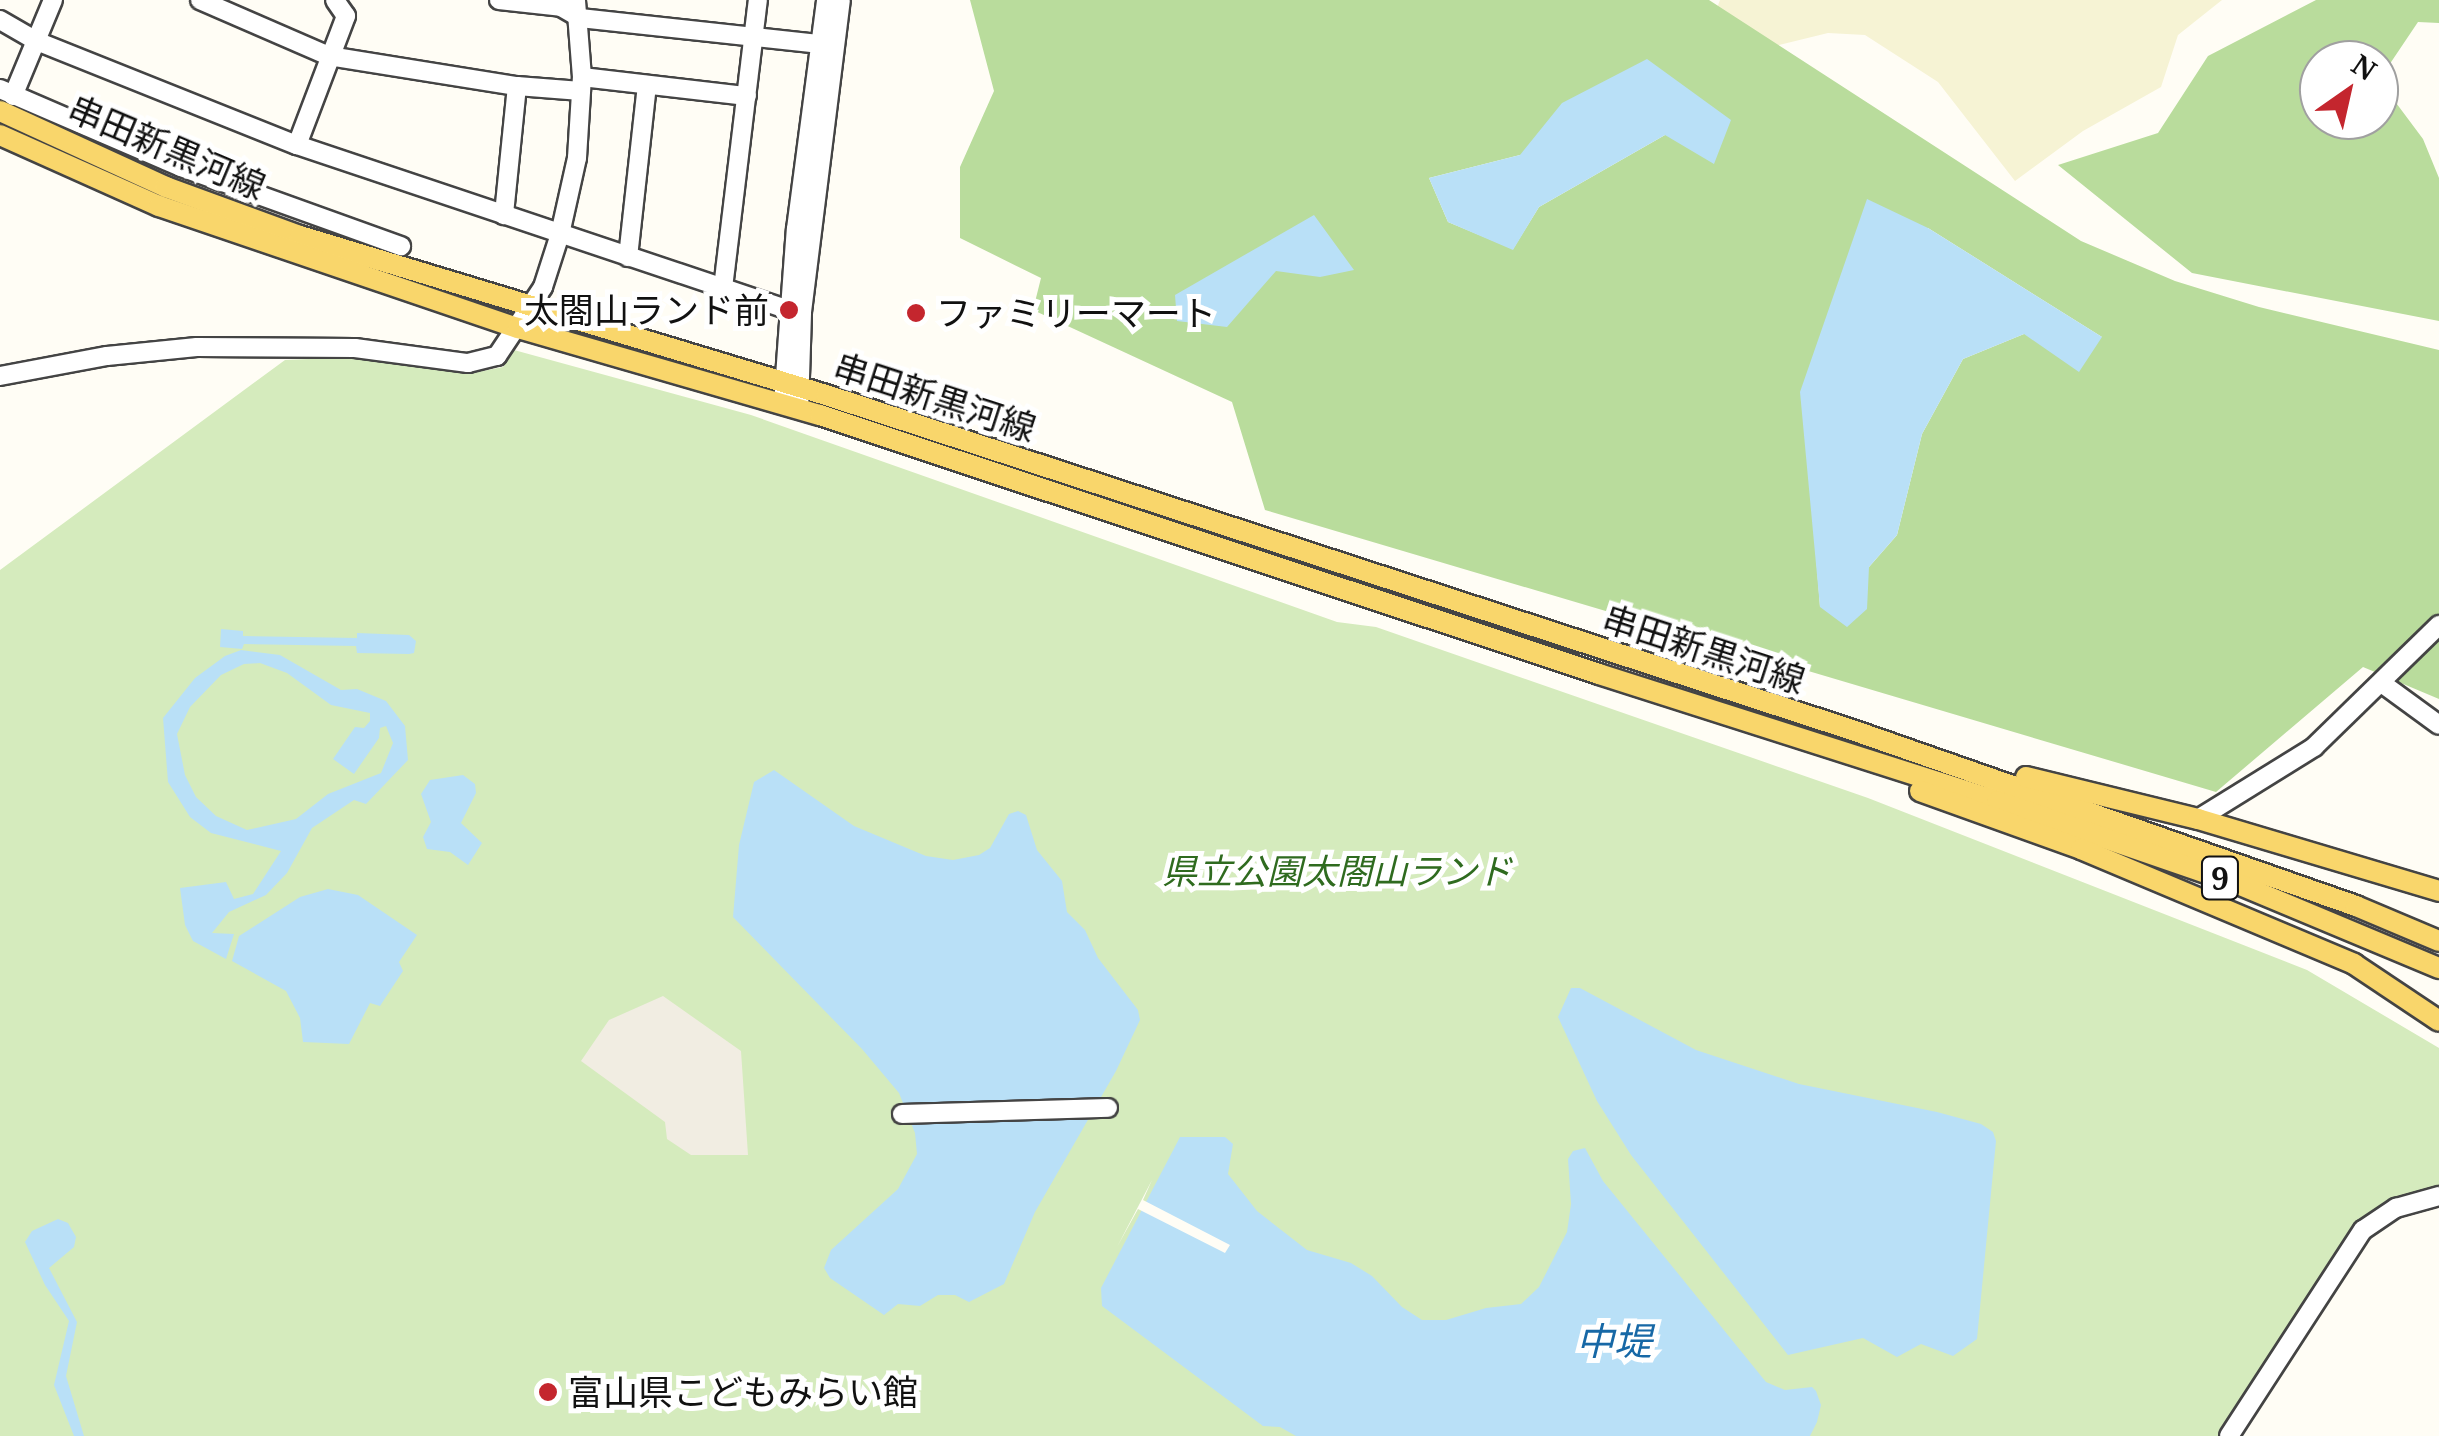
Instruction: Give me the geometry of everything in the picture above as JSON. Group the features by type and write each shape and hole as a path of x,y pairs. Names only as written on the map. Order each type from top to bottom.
{"main road":[{"name":"串田新黒河線","path":"4,99 182,194 300,236 532,306 791,395 1599,674 2100,856 2354,964 2439,1021"},
{"name":"串田新黒河線","path":"0,135 159,206 518,328 791,395 1855,731 2356,906 2439,941"},
{"name":"串田新黒河線","path":"1599,674 1997,801 2238,884 2439,968"},
{"name":"串田新黒河線","path":"1855,731 2198,819 2439,890"}],"street":[{"path":"53,0 4,99 401,246"},
{"path":"200,0 330,56 517,86 647,85 747,96"},
{"path":"296,145 346,16 335,0"},
{"path":"500,0 820,44"},
{"path":"723,288 758,0"},
{"path":"791,395 821,103 820,44 826,0"},
{"path":"791,395 789,310 840,0"},
{"path":"0,376 107,356 197,346 355,348 468,362 497,356 532,306 560,234 577,158 581,84 578,9"},
{"path":"0,20 34,40 296,145 789,310"},
{"path":"628,257 647,85"},
{"path":"504,215 517,86"},
{"path":"2198,819 2314,747 2439,625"},
{"path":"2382,684 2439,724"},
{"path":"902,1114 1108,1108"},
{"path":"2230,1436 2363,1230 2396,1208 2439,1196"}],"shaded area":[{"path":"1720,0 2222,0 2178,35 2161,87 2083,131 2015,181 1938,82 1865,35 1828,33 1721,59 1705,40"},
{"path":"663,996 741,1051 748,1155 691,1155 667,1139 665,1122 581,1061 609,1020"}],"green space":[{"path":"970,0 1709,0 2081,241 2175,281 2259,307 2439,350 2439,699 2363,667 2216,792 1265,510 1232,402 1033,310 1041,278 960,238 960,167 994,91","holes":["1731,120 1665,135 1539,207 1513,249 1448,222 1429,178 1520,155","1928,228 2102,337 2024,334 1963,359 1922,434 1897,535 1869,567 1820,607 1814,530"]},
{"path":"2316,0 2439,0 2439,23 2418,22 2399,50 2399,40 2299,40 2299,140 2399,140 2399,107 2423,139 2439,178 2439,321 2192,273 2058,165 2158,133 2208,56"},
{"name":"県立公園太閤山ランド","path":"514,350 751,415 1337,622 1376,627 1868,798 2307,970 2439,1048 2439,1190 2392,1202 2355,1226 2220,1436 0,1436 0,570 285,360 356,357 467,374 503,367"}],"water":[{"path":"1647,59 1731,120 1714,164 1665,135 1539,207 1513,250 1448,222 1429,178 1520,155 1562,103"},
{"path":"1867,199 1928,228 2102,337 2079,372 2024,334 1963,359 1922,434 1897,535 1869,567 1867,609 1847,627 1820,607 1800,392"},
{"path":"1314,215 1354,270 1320,277 1276,271 1227,327 1177,321 1175,295"},
{"path":"221,629 243,631 243,636 357,638 357,633 409,635 416,641 414,653 409,654 357,653 356,646 244,644 242,649 220,647"},
{"path":"241,650 280,655 341,690 357,689 386,701 405,726 408,760 366,804 354,800 312,828 287,873 266,895 229,912 212,933 234,934 226,959 193,941 185,925 180,888 226,882 234,899 253,894 281,851 211,833 190,817 168,782 163,718 195,678 225,656","holes":["260,663 287,673 331,705 370,713 370,721 364,728 355,727 333,759 354,774 379,738 380,728 386,726 393,743 381,773 328,794 296,819 247,830 216,816 196,797 185,775 177,734 190,707 221,675 244,664"]},
{"path":"774,770 854,826 926,856 953,860 979,855 990,848 1009,814 1018,811 1026,815 1037,850 1062,881 1067,912 1085,930 1098,958 1138,1010 1140,1020 1116,1071 1035,1212 1004,1284 969,1302 955,1295 938,1295 920,1306 898,1304 884,1315 830,1278 824,1268 831,1250 898,1189 917,1154 915,1133 899,1093 862,1049 733,917 739,845 754,782"},
{"path":"463,775 475,784 476,793 461,823 482,843 468,865 450,852 427,849 423,837 431,822 421,794 430,780"},
{"path":"328,889 358,895 417,935 399,962 403,971 380,1006 370,1003 349,1044 303,1042 300,1018 286,991 232,961 239,936 300,897"},
{"path":"1571,988 1580,988 1696,1050 1799,1084 1937,1112 1981,1124 1993,1132 1996,1141 1977,1339 1953,1356 1921,1344 1897,1357 1863,1338 1788,1355 1631,1155 1597,1101 1558,1017"},
{"name":"中堤","path":"1180,1137 1225,1137 1233,1144 1228,1174 1257,1211 1307,1250 1351,1263 1372,1276 1402,1307 1422,1320 1446,1320 1486,1308 1521,1304 1539,1287 1567,1232 1571,1204 1568,1159 1573,1151 1585,1148 1603,1181 1766,1382 1785,1390 1812,1387 1816,1391 1821,1405 1817,1422 1810,1436 1296,1436 1280,1427 1263,1426 1102,1306 1101,1288"},
{"path":"58,1219 68,1223 76,1237 74,1247 49,1268 77,1322 66,1376 84,1436 74,1436 54,1385 69,1321 45,1285 25,1242 32,1231"}],"pier":[{"path":"1152,1180 1143,1200 1230,1245 1225,1253 1138,1209 1117,1247"}],"place":[{"name":"太閤山ランド前","path":"789,310"},
{"name":"ファミリーマート","path":"916,313"},
{"name":"富山県こどもみらい館","path":"548,1392"}]}
